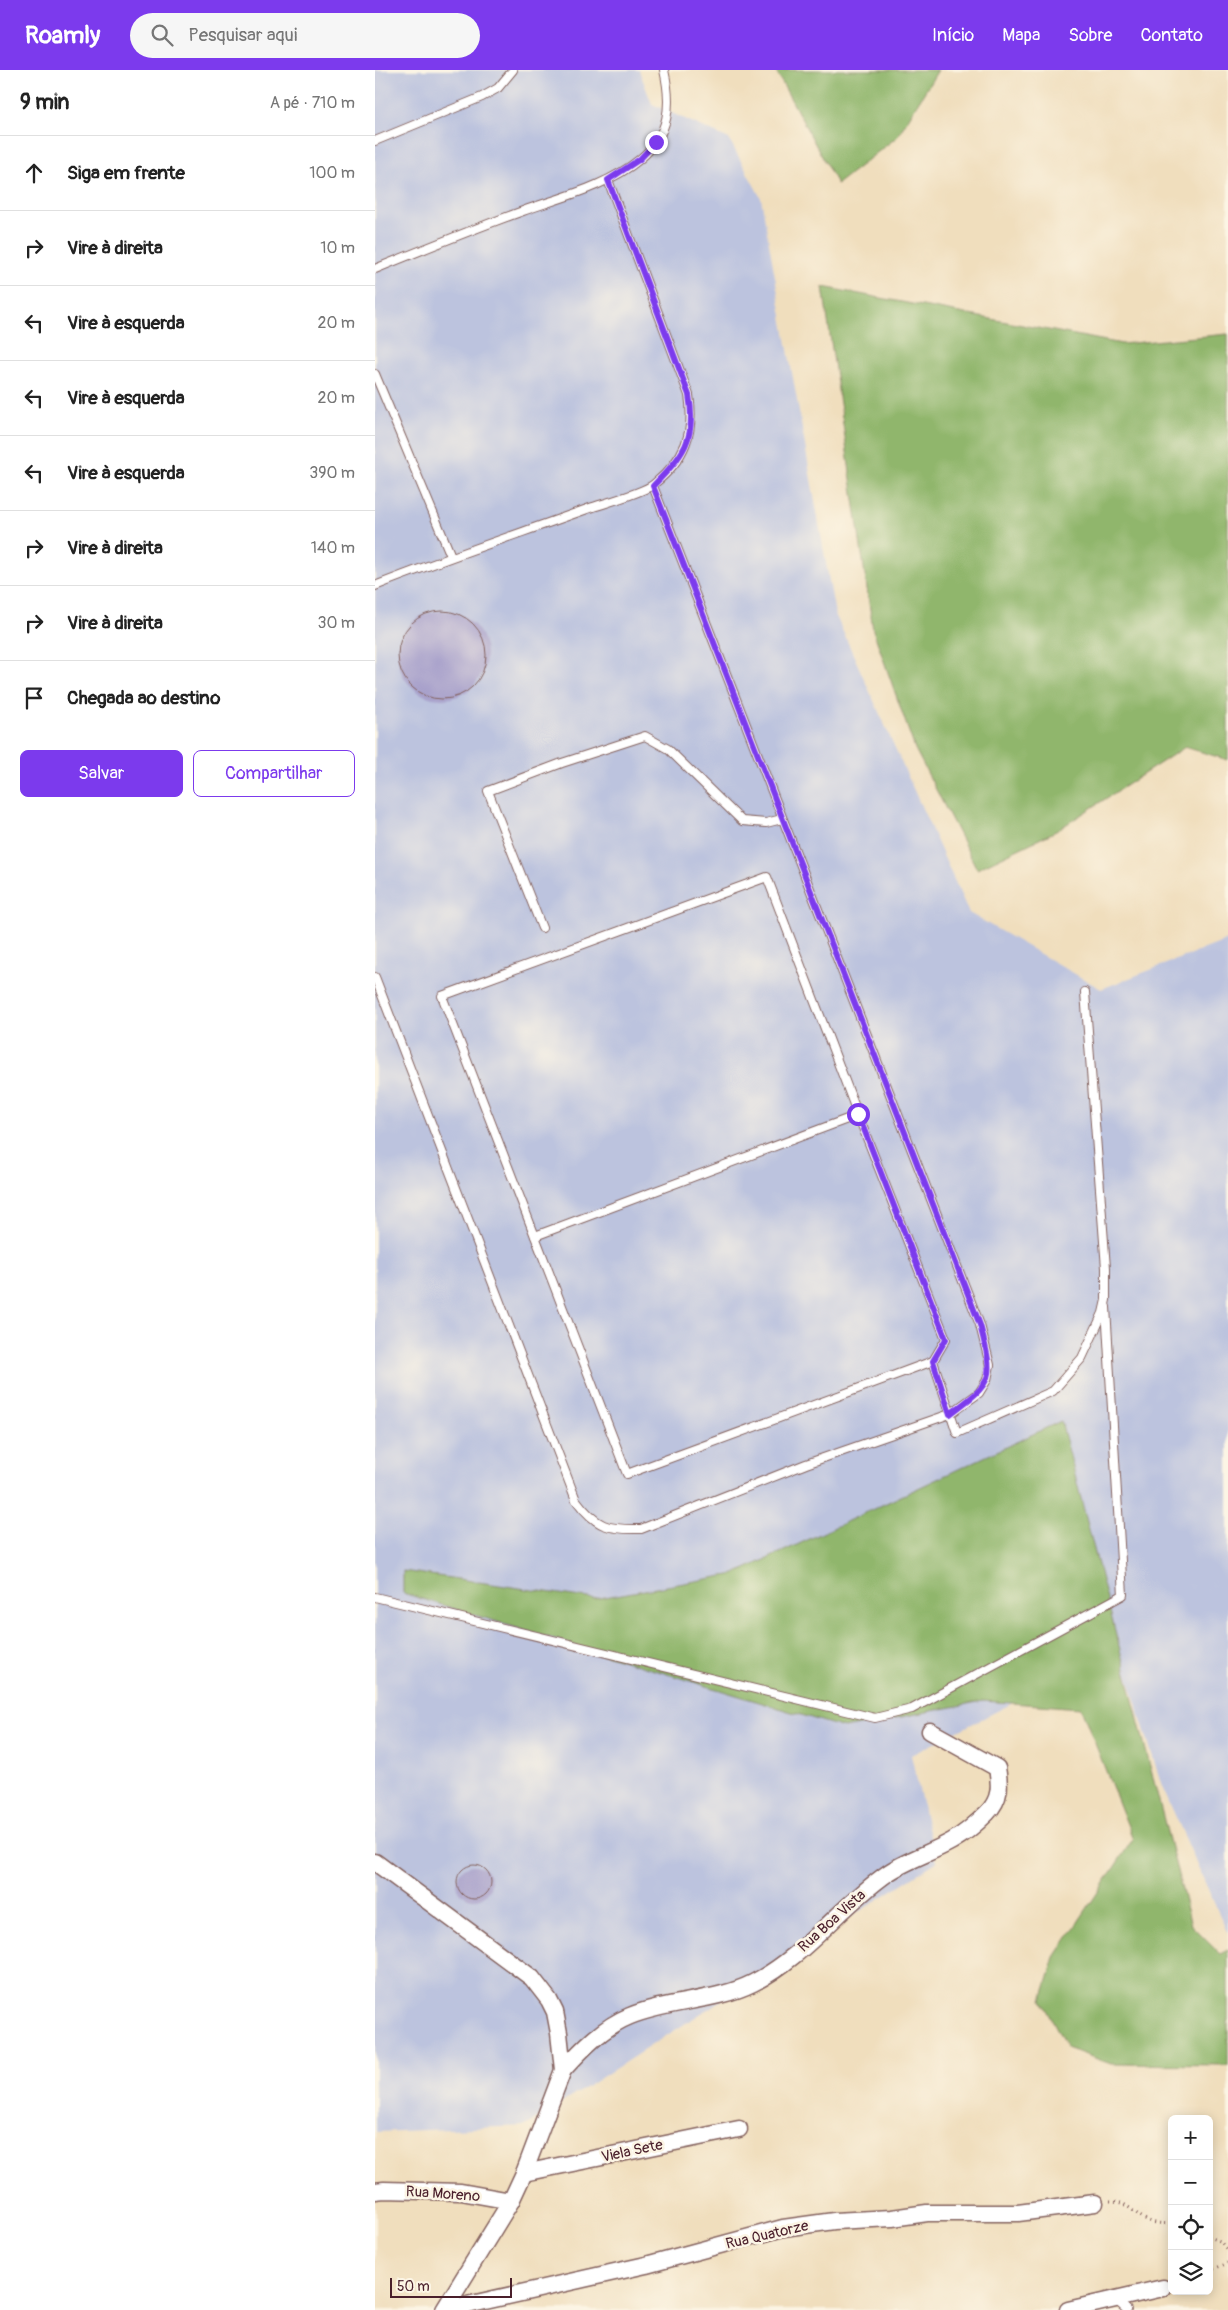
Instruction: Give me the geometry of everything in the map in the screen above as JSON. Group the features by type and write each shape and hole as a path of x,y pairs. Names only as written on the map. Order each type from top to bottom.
{"street":[{"name":"Rua Boa Vista","path":"563,2070 585,2046 628,2016 653,2008 705,1998 753,1983 778,1967 810,1942 852,1900 889,1872 953,1841 988,1812 1000,1789 997,1768 930,1731"},
{"path":"375,1862 532,1978 549,2000 555,2012 559,2033 563,2070 524,2173 511,2201 444,2310"},
{"name":"Viela Sete","path":"524,2173 739,2129"},
{"name":"Rua Moreno","path":"375,2191 461,2192 511,2201"},
{"name":"Rua Quatorze","path":"444,2310 646,2265 801,2225 927,2213 1018,2213 1095,2203"},
{"path":"1068,2310 1121,2305 1163,2288"}],"lane":[{"path":"375,141 482,97 498,88 513,70"},
{"path":"375,269 452,237 608,180 640,159 656,142 665,125 670,102 664,70"},
{"path":"375,586 451,556 653,486 680,458 689,436 692,414 689,395 608,180"},
{"path":"375,374 451,556"},
{"path":"375,977 576,1500 588,1516 601,1526 619,1530 641,1529 806,1464 950,1414 979,1393 987,1380 990,1365 980,1325 653,486"},
{"path":"542,928 488,791 562,763 645,736 668,749 743,821 766,823 782,819"},
{"path":"767,877 946,1339 933,1361 627,1474 535,1236 442,996 767,877"},
{"path":"375,1596 875,1718 912,1709 1123,1595 1106,1300 1107,1268 1085,992"},
{"path":"535,1236 858,1114"},
{"path":"933,1361 957,1433 1053,1391 1083,1358 1103,1313 1106,1300"}],"path":[{"path":"1095,2203 1118,2201 1152,2222 1168,2224"},
{"path":"1213,2238 1220,2242 1228,2251"},
{"path":"1213,2269 1228,2263"}],"shaded area":[{"path":"375,70 639,70 652,104 729,139 761,198 835,614 969,913 1101,989 1228,940 1228,1934 1162,1786 1119,1649 911,1755 936,1862 526,2126 375,2132"}],"green space":[{"path":"775,70 938,70 897,137 837,184"},
{"path":"823,287 1122,344 1228,334 1228,760 1185,747 1056,831 977,869 915,749 873,630"},
{"path":"1061,1421 1191,1925 1220,1954 1228,1950 1228,2065 1111,2064 1067,2048 1042,2000 1055,1957 1133,1839 1081,1708 983,1701 844,1728 403,1593 403,1571 594,1599 735,1574"}],"building":[{"path":"442,611 459,614 473,624 483,638 486,655 483,672 473,686 459,696 442,699 425,696 411,686 401,672 398,655 401,638 411,624 425,614"},
{"path":"474,1865 481,1866 486,1870 490,1875 490,1889 486,1894 481,1898 474,1899 467,1898 462,1894 458,1889 457,1882 458,1875 462,1870 467,1866"}],"route":[{"path":"656,142 640,159 608,180 689,395 692,414 689,436 680,458 653,486 980,1325 990,1365 987,1380 979,1393 950,1414 933,1361 946,1339 858,1114"}]}
